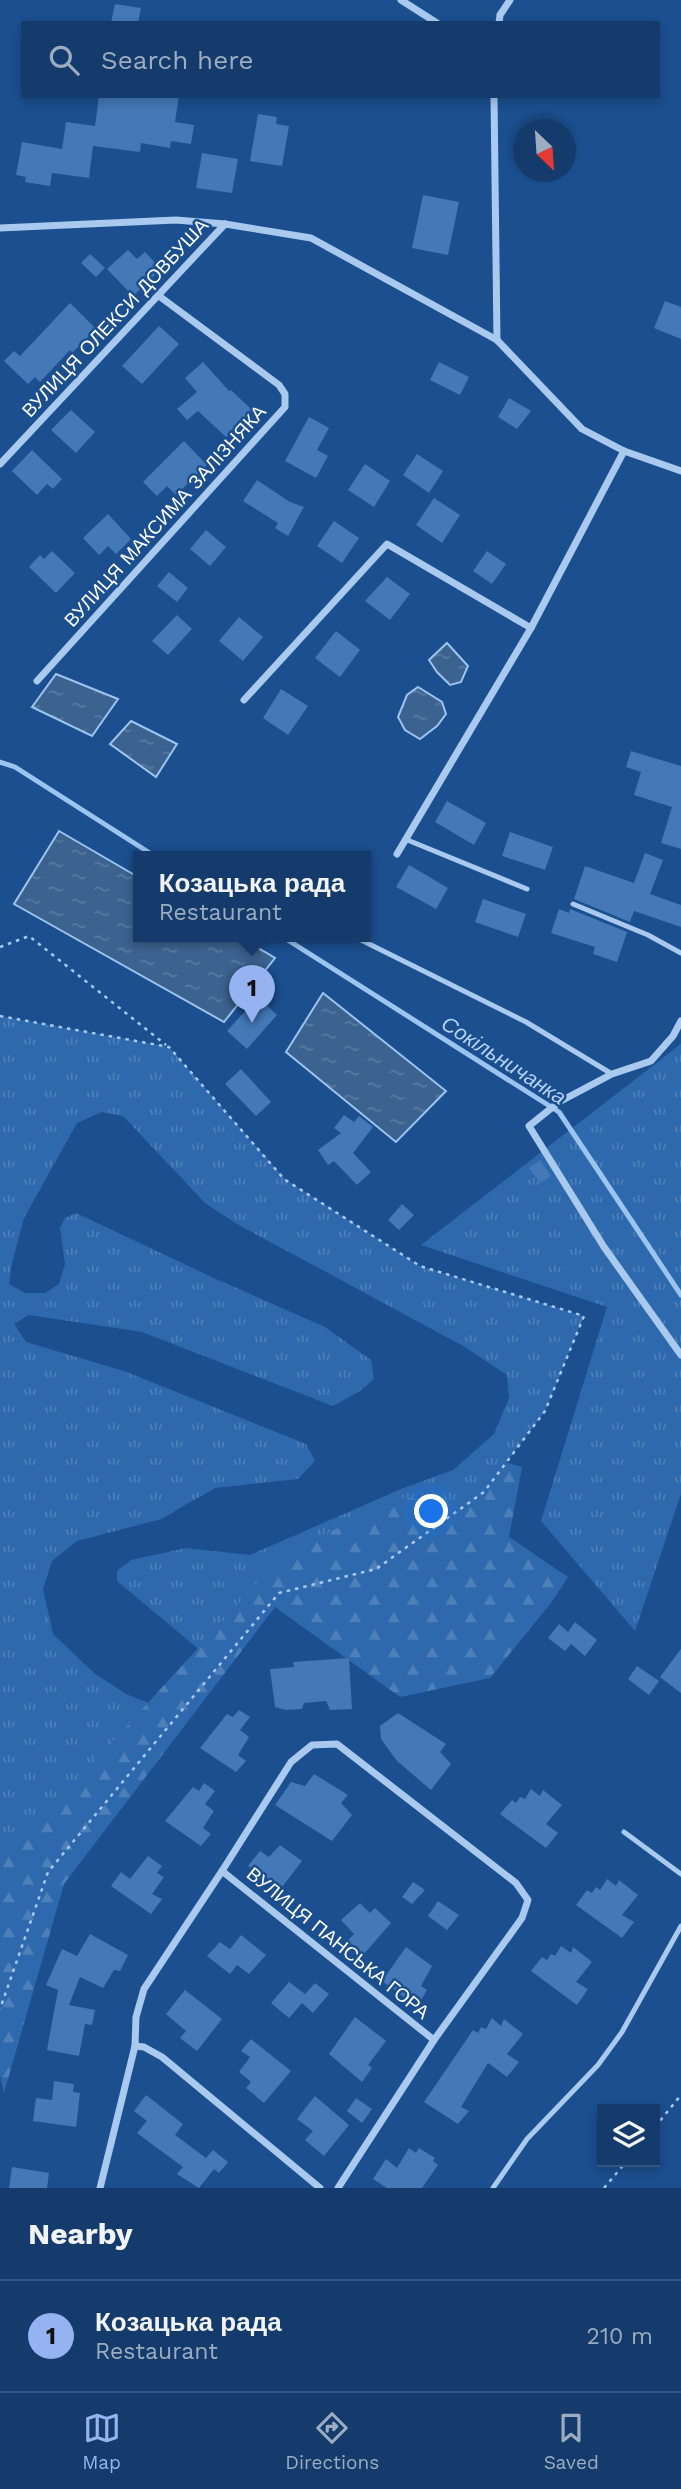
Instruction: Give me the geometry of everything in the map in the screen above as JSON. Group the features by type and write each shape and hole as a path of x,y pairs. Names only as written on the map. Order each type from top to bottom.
{"street":[{"path":"401,0 434,21"},
{"path":"499,21 510,0"},
{"path":"494,98 497,341"},
{"path":"0,228 176,220 225,224 311,239 497,341 582,429 624,451 681,471"},
{"name":"ВУЛИЦЯ ОЛЕКСИ ДОВБУША","path":"0,464 225,224"},
{"name":"ВУЛИЦЯ МАКСИМА ЗАЛІЗНЯКА","path":"37,681 285,407 285,394 279,386 159,296"},
{"path":"397,854 531,628 624,451"},
{"path":"244,700 387,544 531,628"},
{"path":"681,1021 673,1036 651,1060 612,1074 559,1102 529,1126 604,1247 681,1355"},
{"name":"ВУЛИЦЯ ПАНСЬКА ГОРА","path":"100,2188 135,2046 136,2017 144,1989 291,1762 312,1745 337,1744 516,1883 528,1900 522,1918 434,2040 222,1871"},
{"path":"338,2188 434,2040"},
{"path":"135,2046 144,2047 162,2057 320,2188"}],"lane":[{"path":"405,839 527,889"},
{"path":"573,904 648,934 681,953"},
{"path":"365,942 526,1022 612,1074"},
{"path":"624,1832 681,1874"},
{"path":"493,2188 527,2139 598,2065 622,2032 681,1926"}],"path":[{"path":"0,947 30,936 169,1047 285,1179 420,1266 584,1316 545,1411 484,1492 376,1569 279,1593 48,1872 0,2009"},
{"path":"0,1016 169,1047"},
{"path":"660,2121 681,2095"},
{"path":"604,2188 622,2167"}],"green space":[{"path":"0,1016 169,1047 285,1179 420,1266 584,1316 545,1411 484,1492 376,1569 279,1594 48,1872 0,2009","holes":["102,1112 123,1116 205,1203 237,1224 465,1347 507,1375 509,1398 494,1434 453,1470 401,1489 250,1555 186,1548 131,1560 117,1571 117,1581 208,1657 154,1705 126,1694 94,1673 53,1634 43,1589 52,1561 77,1541 161,1519 215,1488 298,1479 315,1461 306,1444 124,1371 26,1342 14,1324 29,1315 142,1332 333,1406 360,1391 374,1379 371,1360 325,1327 76,1213 65,1218 60,1228 65,1264 59,1284 45,1293 25,1293 9,1284 24,1218 77,1123"]},
{"path":"681,1044 681,1494 635,1631 541,1521 607,1307 421,1245"},
{"path":"504,1462 522,1467 509,1537 568,1577 551,1603 490,1678 400,1697 275,1607 64,1884 4,2093 0,2076 0,1875 3,1861 285,1553 404,1497 461,1506"}],"water":[{"path":"447,643 468,666 461,682 450,685 429,660"},
{"path":"56,674 118,699 92,736 32,707"},
{"path":"418,687 442,702 446,714 437,726 420,739 405,730 398,717 407,695"},
{"path":"131,721 177,744 156,777 110,744"},
{"path":"59,831 133,874 133,942 248,942 275,958 224,1022 14,904"},
{"path":"323,993 446,1091 396,1142 286,1052"}],"building":[{"path":"115,4 141,8 138,21 111,21"},
{"path":"99,98 179,98 175,122 194,125 191,144 171,141 170,148 141,143 140,152 93,146 89,178 52,173 50,186 25,182 26,177 16,175 22,142 62,149 66,122 95,126"},
{"path":"258,114 277,117 276,124 289,126 282,166 250,161"},
{"path":"202,153 238,159 232,193 196,188"},
{"path":"423,195 459,202 448,255 412,248"},
{"path":"128,250 137,259 145,252 161,269 133,296 107,269"},
{"path":"90,254 105,268 96,277 81,263"},
{"path":"665,301 681,307 681,339 654,328"},
{"path":"70,303 96,329 72,353 70,350 40,382 35,377 28,384 4,361 14,351 20,356"},
{"path":"159,326 179,344 142,384 122,366"},
{"path":"203,362 229,391 252,410 226,437 198,411 187,420 177,409 197,392 185,378"},
{"path":"439,362 469,377 460,395 430,380"},
{"path":"509,398 531,411 517,429 498,417"},
{"path":"71,410 95,432 76,453 51,430"},
{"path":"309,417 329,428 317,450 328,456 316,478 285,461"},
{"path":"184,441 207,465 176,495 167,486 157,496 143,482"},
{"path":"32,450 62,479 53,489 47,484 37,495 12,471"},
{"path":"417,454 443,471 429,493 403,475"},
{"path":"365,464 390,481 374,507 348,490"},
{"path":"257,480 290,502 304,507 288,536 275,528 278,523 243,501"},
{"path":"434,498 460,515 442,543 416,525"},
{"path":"108,514 131,539 116,554 108,546 99,555 83,538"},
{"path":"334,521 359,538 342,563 317,546"},
{"path":"206,530 226,547 210,566 190,549"},
{"path":"52,551 75,573 56,593 29,567 40,555 44,559"},
{"path":"487,551 506,564 492,584 473,571"},
{"path":"169,572 188,588 177,602 157,586"},
{"path":"387,577 410,594 390,620 365,601"},
{"path":"177,615 192,629 168,655 152,641"},
{"path":"239,617 263,637 243,661 219,641"},
{"path":"336,631 360,650 340,677 315,658"},
{"path":"281,689 308,706 288,735 263,718"},
{"path":"631,751 681,766 681,849 661,843 672,807 634,795 641,772 626,767"},
{"path":"447,801 486,823 474,845 435,822"},
{"path":"510,832 553,847 545,870 502,856"},
{"path":"645,853 663,860 650,894 681,905 681,927 634,911 630,922 574,899 585,866 634,883"},
{"path":"409,865 448,888 436,909 396,887"},
{"path":"483,899 526,914 518,937 475,922"},
{"path":"559,909 569,913 570,909 627,932 617,962 593,954 595,947 551,933"},
{"path":"258,997 277,1015 247,1049 227,1031"},
{"path":"241,1069 271,1102 256,1116 225,1084"},
{"path":"344,1115 354,1122 359,1116 373,1127 353,1153 371,1172 357,1185 334,1161 328,1165 318,1150 341,1133 334,1128"},
{"path":"540,1160 551,1176 540,1183 529,1168"},
{"path":"402,1204 414,1215 399,1230 388,1220"},
{"path":"575,1622 597,1640 585,1656 571,1644 565,1651 548,1638 559,1624 568,1632"},
{"path":"681,1649 681,1693 660,1677"},
{"path":"349,1658 352,1709 330,1710 326,1701 304,1703 302,1709 286,1710 275,1707 270,1669 294,1667 293,1662"},
{"path":"637,1666 659,1681 649,1695 628,1679"},
{"path":"239,1710 250,1717 240,1730 249,1737 238,1755 246,1761 236,1772 200,1748 227,1714 233,1717"},
{"path":"398,1713 446,1744 440,1752 451,1764 431,1790 397,1761 381,1739 380,1726"},
{"path":"314,1774 348,1795 341,1803 352,1815 332,1841 275,1805 291,1782 305,1786"},
{"path":"204,1783 215,1791 205,1804 214,1811 203,1828 211,1834 201,1846 165,1821 193,1787 199,1791"},
{"path":"531,1789 540,1796 543,1790 562,1805 546,1824 558,1833 546,1848 500,1814 512,1800 516,1803 520,1797 525,1799"},
{"path":"280,1845 302,1861 282,1887 248,1866 260,1851 269,1857"},
{"path":"148,1856 162,1866 157,1873 164,1877 152,1894 162,1899 151,1914 111,1886 121,1872 130,1879"},
{"path":"607,1879 616,1886 619,1880 638,1895 622,1915 634,1922 622,1938 576,1905 587,1890 592,1893 596,1887 600,1890"},
{"path":"413,1882 425,1890 412,1904 402,1897"},
{"path":"438,1901 459,1915 447,1930 428,1916"},
{"path":"360,1903 370,1913 375,1908 391,1923 363,1955 347,1941 354,1934 341,1920"},
{"path":"90,1934 128,1955 120,1971 114,1970 103,1988 80,1977 69,2005 95,2010 92,2025 85,2024 79,2056 47,2050 58,1990 46,1985 62,1949 77,1956"},
{"path":"241,1935 266,1955 249,1974 237,1965 230,1974 207,1956 220,1942 230,1949"},
{"path":"561,1946 571,1953 573,1947 592,1962 576,1982 588,1989 577,2005 531,1971 542,1957 547,1960 551,1954 555,1956"},
{"path":"406,1947 432,1966 421,1986 427,1990 417,2007 382,1981"},
{"path":"289,1982 305,1994 315,1983 329,1994 313,2013 302,2003 289,2018 271,2003"},
{"path":"185,1990 222,2019 197,2051 180,2038 186,2031 166,2014"},
{"path":"355,2017 386,2041 368,2065 372,2068 362,2082 329,2054"},
{"path":"492,2018 501,2026 504,2019 523,2034 507,2054 519,2062 507,2077 488,2063 461,2107 469,2111 458,2124 424,2102 473,2030 478,2033 481,2027 486,2029"},
{"path":"251,2039 291,2071 264,2103 246,2088 251,2082 239,2072 250,2057 241,2051"},
{"path":"54,2081 74,2084 73,2092 80,2093 76,2127 33,2121 36,2098 52,2100"},
{"path":"146,2095 183,2124 175,2135 206,2158 213,2150 228,2162 219,2173 214,2169 199,2188 177,2174 183,2167 137,2133 147,2121 134,2111"},
{"path":"315,2096 349,2125 324,2156 305,2140 313,2131 297,2119"},
{"path":"356,2098 372,2109 362,2123 347,2111"},
{"path":"409,2148 416,2153 419,2148 435,2158 433,2161 438,2165 422,2188 387,2188 373,2179 386,2159 397,2168"},
{"path":"12,2167 49,2173 47,2188 9,2188"}],"waterway":[{"name":"Сокільничанка","path":"0,762 15,767 147,851"},
{"name":"Сокільничанка","path":"291,942 559,1112 681,1295"}],"place":[{"name":"Козацька рада","path":"252,1023"}]}
